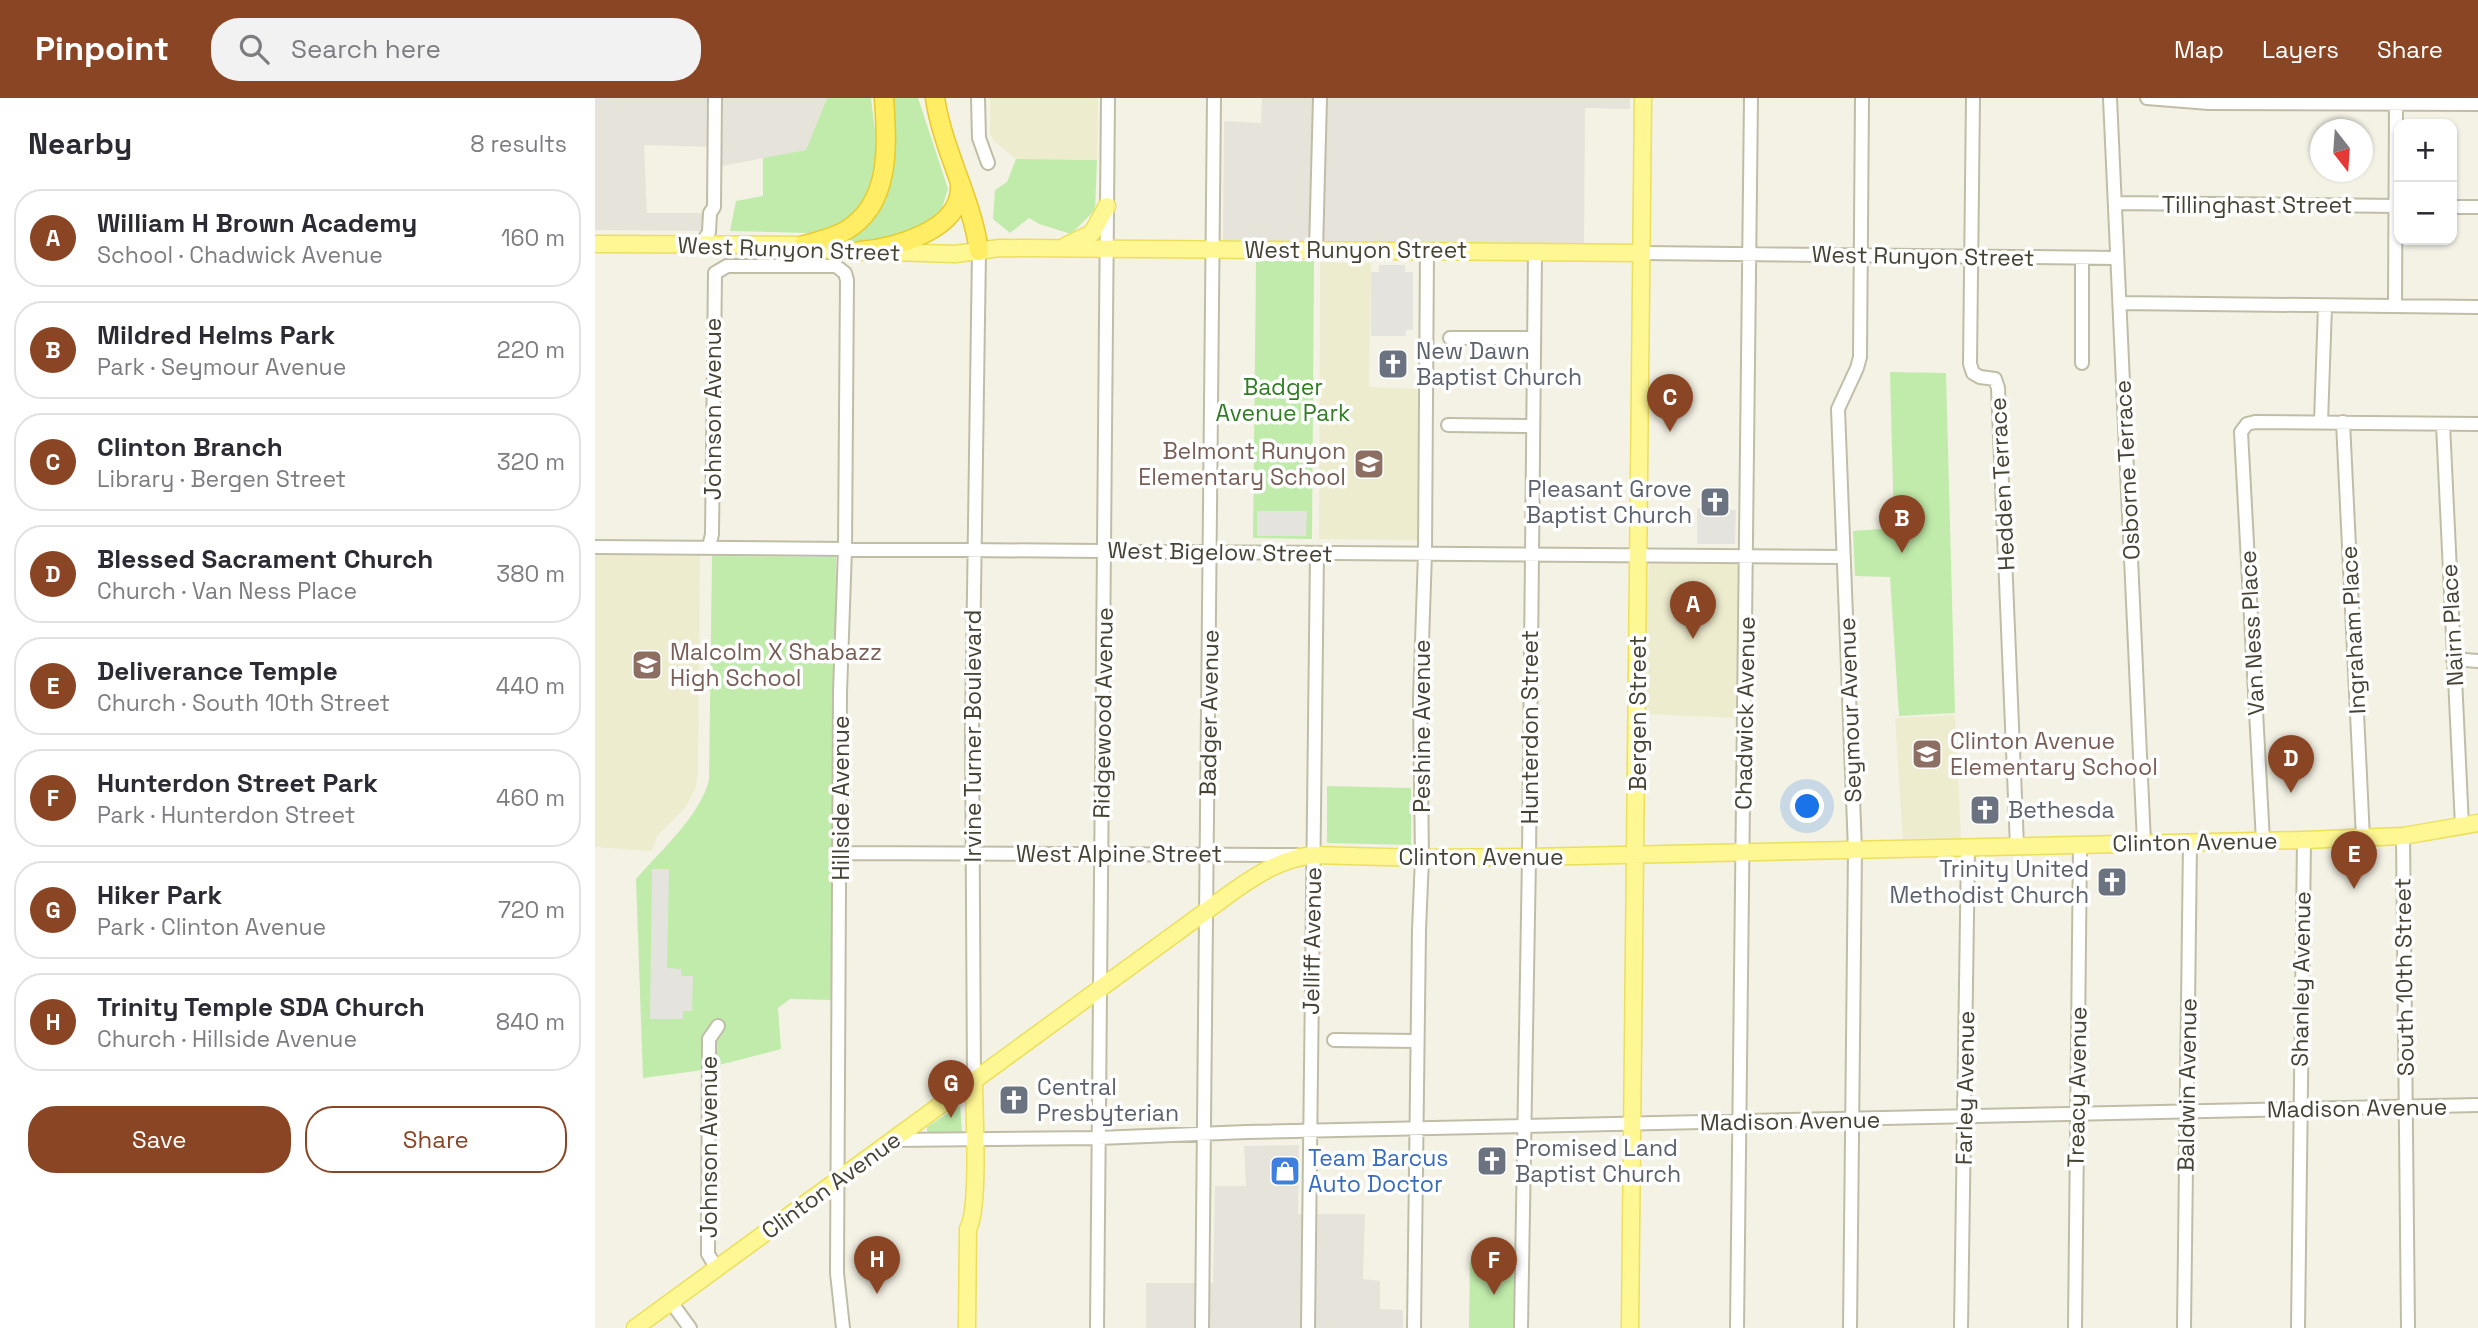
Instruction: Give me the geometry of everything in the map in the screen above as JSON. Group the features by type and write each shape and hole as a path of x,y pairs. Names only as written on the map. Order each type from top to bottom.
{"highway":[{"path":"877,98 885,153"},
{"path":"804,246 843,232 867,211 881,183 887,143 884,98"},
{"path":"935,98 940,125 974,227 979,251"},
{"path":"860,251 897,245 932,229 955,207 960,185"}],"main road":[{"name":"Bergen Street","path":"1630,1328 1643,98"},
{"path":"1062,248 1091,233 1107,206"},
{"name":"West Runyon Street","path":"598,246 804,246 822,250 943,254 1000,248 1642,253"},
{"name":"Clinton Avenue","path":"635,1328 1207,909 1273,865 1298,857 1529,857 2304,840 2403,835 2470,824"},
{"name":"Irvine Turner Boulevard","path":"967,1328 968,1229 973,1221 974,1081"},
{"name":"Irvine Turner Boulevard","path":"973,1221 977,1228 976,1328"}],"street":[{"path":"701,245 709,232 710,213 714,207 715,98"},
{"path":"978,98 979,138 988,163"},
{"name":"Ridgewood Avenue","path":"1097,1328 1108,98"},
{"name":"Badger Avenue","path":"1202,1328 1214,98"},
{"path":"1316,250 1320,98"},
{"name":"Chadwick Avenue","path":"1737,1328 1751,98"},
{"name":"Seymour Avenue","path":"1850,1328 1855,850 1838,409 1860,357 1862,98"},
{"name":"Hedden Terrace","path":"1973,98 1970,369 1976,376 1995,379 1998,388 2017,846"},
{"name":"Osborne Terrace","path":"2110,98 2144,842"},
{"path":"2147,98 2478,104"},
{"path":"2399,182 2404,102"},
{"name":"Tillinghast Street","path":"2115,204 2394,206"},
{"path":"2457,206 2478,207"},
{"path":"2395,306 2396,245"},
{"name":"Irvine Turner Boulevard","path":"974,1081 972,852 979,251"},
{"name":"Peshine Avenue","path":"1414,1328 1422,858 1420,701 1425,553 1427,251"},
{"name":"Hunterdon Street","path":"1521,1328 1535,252"},
{"name":"West Runyon Street","path":"1642,253 2117,258"},
{"path":"2082,258 2083,363"},
{"name":"Hillside Avenue","path":"717,271 727,266 833,266 845,273 847,280 837,1273 843,1328"},
{"name":"Johnson Avenue","path":"709,547 712,534 714,279 717,271"},
{"path":"2120,303 2478,307"},
{"path":"2325,306 2321,422 2478,424"},
{"path":"1451,338 1534,338"},
{"name":"Van Ness Place","path":"2263,841 2241,432 2245,426 2255,422 2321,422"},
{"name":"Ingraham Place","path":"2343,422 2363,838"},
{"name":"Nairn Place","path":"2443,424 2453,659 2470,824"},
{"path":"1448,425 1533,426"},
{"name":"West Bigelow Street","path":"595,547 1844,556"},
{"name":"Jelliff Avenue","path":"1308,1328 1317,554"},
{"path":"2453,659 2478,661"},
{"name":"South 10th Street","path":"2403,835 2408,1328"},
{"name":"Shanley Avenue","path":"2298,1328 2304,840"},
{"name":"Baldwin Avenue","path":"2184,1328 2190,843"},
{"name":"Treacy Avenue","path":"2075,1328 2080,845"},
{"name":"Farley Avenue","path":"1961,1328 1968,848"},
{"name":"West Alpine Street","path":"841,853 1314,855"},
{"name":"Johnson Avenue","path":"717,1269 708,1254 709,1039 718,1026"},
{"path":"1334,1040 1417,1041"},
{"name":"Madison Avenue","path":"893,1140 1098,1138 2478,1105"},
{"path":"671,1302 690,1328"}],"shaded area":[{"path":"595,98 827,98 806,150 712,168 712,147 644,145 647,213 705,213 704,231 595,230"},
{"path":"990,98 1098,98 1097,160 1016,159 995,142 990,134"},
{"path":"1262,98 1630,98 1630,109 1585,108 1584,248 1223,240 1224,121 1261,123"},
{"name":"Belmont Runyon Elementary School","path":"1320,262 1371,263 1369,387 1419,389 1418,540 1319,539"},
{"path":"1379,265 1405,265 1405,272 1413,272 1413,330 1406,330 1405,336 1371,336 1371,272 1379,272"},
{"path":"1697,508 1736,510 1735,544 1697,544"},
{"path":"1257,511 1307,511 1306,536 1257,536"},
{"name":"Malcolm X Shabazz High School","path":"595,555 700,556 698,774 695,789 686,807 657,836 652,851 595,847"},
{"path":"1649,561 1742,564 1739,718 1643,714"},
{"name":"Clinton Avenue Elementary School","path":"1955,715 1961,838 1903,840 1895,718"},
{"path":"652,869 669,869 667,968 681,969 681,976 693,976 692,1011 683,1011 683,1019 650,1019"},
{"path":"1299,1145 1298,1214 1365,1214 1363,1279 1380,1281 1380,1309 1403,1310 1403,1328 1146,1328 1146,1283 1213,1283 1215,1186 1246,1186 1244,1146"}],"green space":[{"path":"827,98 871,98 877,162 871,192 863,206 852,218 828,232 826,229 808,233 730,231 736,201 763,196 763,158 806,150"},
{"path":"894,98 918,98 948,189 942,208 922,227 877,244 832,245 872,215 887,188 893,159"},
{"path":"1016,159 1097,160 1095,210 1071,234 1029,218 1010,233 993,219 995,190 1007,182"},
{"name":"Badger Avenue Park","path":"1256,261 1314,261 1312,539 1253,538"},
{"path":"1890,372 1946,373 1955,713 1899,716 1890,577 1855,576 1853,531 1894,528"},
{"path":"712,556 836,557 832,1000 790,999 778,1008 781,1049 696,1071 643,1078 636,879 689,819 709,780"},
{"path":"1327,786 1411,788 1411,845 1327,843"},
{"path":"960,1105 962,1132 927,1131 927,1127"},
{"path":"1470,1261 1519,1262 1518,1328 1469,1328"}],"place":[{"name":"New Dawn Baptist Church","path":"1393,364"},
{"name":"Clinton Branch","path":"1670,432"},
{"name":"Belmont Runyon Elementary School","path":"1369,464"},
{"name":"Pleasant Grove Baptist Church","path":"1715,502"},
{"name":"Mildred Helms Park","path":"1902,553"},
{"name":"William H Brown Academy","path":"1693,639"},
{"name":"Malcolm X Shabazz High School","path":"647,665"},
{"name":"Clinton Avenue Elementary School","path":"1927,754"},
{"name":"Blessed Sacrament Church","path":"2291,793"},
{"name":"Bethesda","path":"1985,810"},
{"name":"Trinity United Methodist Church","path":"2112,882"},
{"name":"Deliverance Temple","path":"2354,889"},
{"name":"Central Presbyterian","path":"1014,1100"},
{"name":"Hiker Park","path":"951,1118"},
{"name":"Promised Land Baptist Church","path":"1492,1161"},
{"name":"Team Barcus Auto Doctor","path":"1285,1171"},
{"name":"Trinity Temple SDA Church","path":"877,1294"},
{"name":"Hunterdon Street Park","path":"1494,1295"}]}
